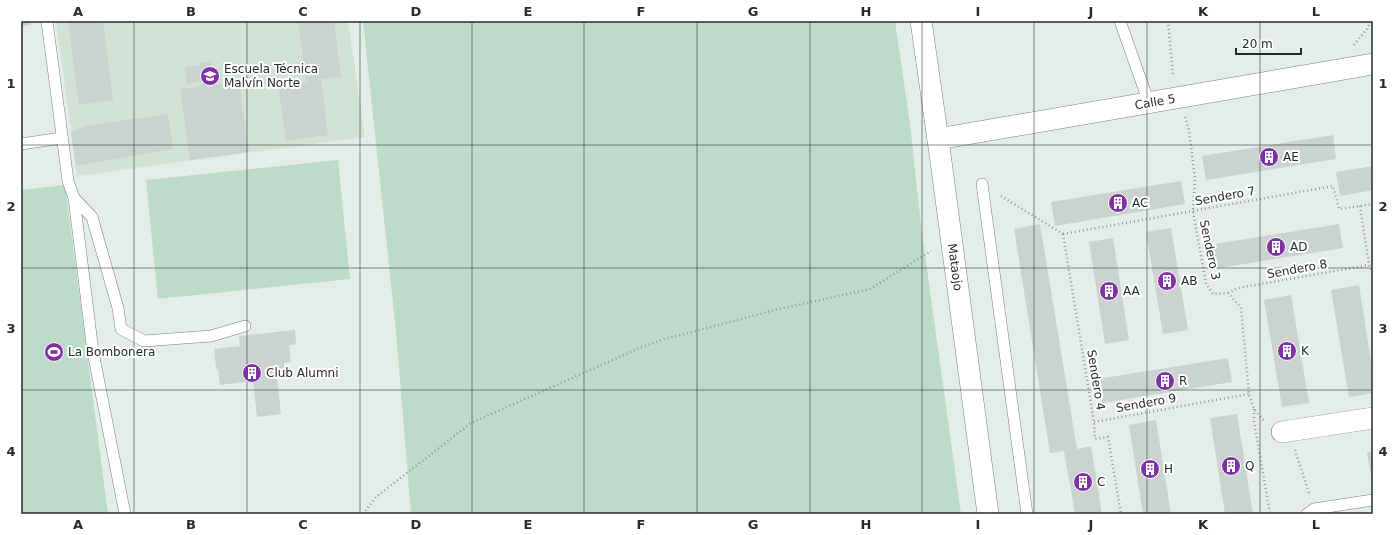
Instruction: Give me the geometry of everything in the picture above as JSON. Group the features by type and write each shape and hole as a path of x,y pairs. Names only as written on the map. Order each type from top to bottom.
{"street":[{"name":"Mataojo","path":"921,21 988,514"},
{"name":"Calle 5","path":"938,139 1373,64"},
{"path":"1282,432 1373,418"}],"lane":[{"path":"47,21 68,181 74,198 93,352 125,514"},
{"path":"1120,21 1149,103"},
{"path":"21,144 62,138"},
{"path":"982,184 1027,514"},
{"path":"74,198 92,217 118,308 122,329 144,341 211,336 245,326"},
{"path":"1311,511 1373,500"}],"path":[{"name":"Sendero 3","path":"1168,21 1177,98 1189,130 1195,179 1193,211 1206,284 1213,294 1228,293 1241,308 1249,394 1254,409 1254,421 1270,514"},
{"name":"Sendero 7","path":"1063,234 1332,186 1339,209 1373,204"},
{"path":"1360,206 1369,265 1373,272"},
{"name":"Sendero 4","path":"1063,234 1094,422 1095,439 1108,437 1121,514"},
{"path":"363,514 376,497 471,424 642,347 665,339 775,310 870,289 931,251"},
{"name":"Sendero 8","path":"1228,293 1238,288 1369,265"},
{"name":"Sendero 9","path":"1094,422 1249,394"},
{"name":"Sendero 3","path":"1254,409 1264,422 1282,432 1293,443 1311,511"}],"shaded area":[{"name":"Escuela Técnica Malvín Norte","path":"56,21 348,21 365,137 77,176"}],"green space":[{"path":"363,21 895,21 910,124 921,226 961,514 411,514 396,332"},
{"path":"338,160 350,279 158,299 146,180"},
{"name":"La Bombonera","path":"65,185 108,514 21,514 21,190"}],"building":[{"path":"21,21 30,21 31,25 21,26"},
{"path":"68,21 103,21 113,100 79,105"},
{"path":"298,21 334,21 341,77 321,79 328,135 286,141 278,85 306,82"},
{"path":"211,61 215,85 239,82 249,152 190,160 180,89 203,86 202,81 187,84 185,67 200,65 200,63"},
{"path":"168,114 173,149 76,166 71,132 85,126"},
{"name":"AE","path":"1333,135 1336,159 1206,180 1202,156"},
{"path":"1373,166 1373,190 1340,196 1336,172"},
{"name":"AC","path":"1181,181 1185,204 1055,226 1051,202"},
{"path":"1040,224 1077,449 1091,446 1102,514 1075,514 1064,451 1050,453 1014,229"},
{"name":"AD","path":"1339,224 1343,248 1213,269 1209,245"},
{"name":"AB","path":"1171,228 1188,330 1163,334 1146,232"},
{"name":"AA","path":"1113,238 1129,340 1105,344 1089,242"},
{"path":"1359,285 1373,375 1373,393 1349,397 1331,290"},
{"name":"K","path":"1291,295 1309,403 1282,407 1264,300"},
{"name":"Club Alumni","path":"295,330 296,344 289,345 291,362 284,363 286,376 277,377 281,414 257,417 253,381 220,385 218,369 216,369 214,349 240,346 239,336"},
{"name":"R","path":"1228,358 1232,382 1102,403 1098,379"},
{"name":"Q","path":"1237,414 1253,514 1225,514 1210,418"},
{"name":"H","path":"1156,420 1171,514 1143,514 1129,425"},
{"path":"1373,451 1373,482 1372,482 1367,452"}],"place":[{"name":"Escuela Técnica Malvín Norte","path":"210,76"},
{"name":"AE","path":"1269,157"},
{"name":"AC","path":"1118,203"},
{"name":"AD","path":"1276,247"},
{"name":"AB","path":"1167,281"},
{"name":"AA","path":"1109,291"},
{"name":"K","path":"1287,351"},
{"name":"La Bombonera","path":"54,352"},
{"name":"Club Alumni","path":"252,373"},
{"name":"R","path":"1165,381"},
{"name":"Q","path":"1231,466"},
{"name":"H","path":"1150,469"},
{"name":"C","path":"1083,482"}]}
